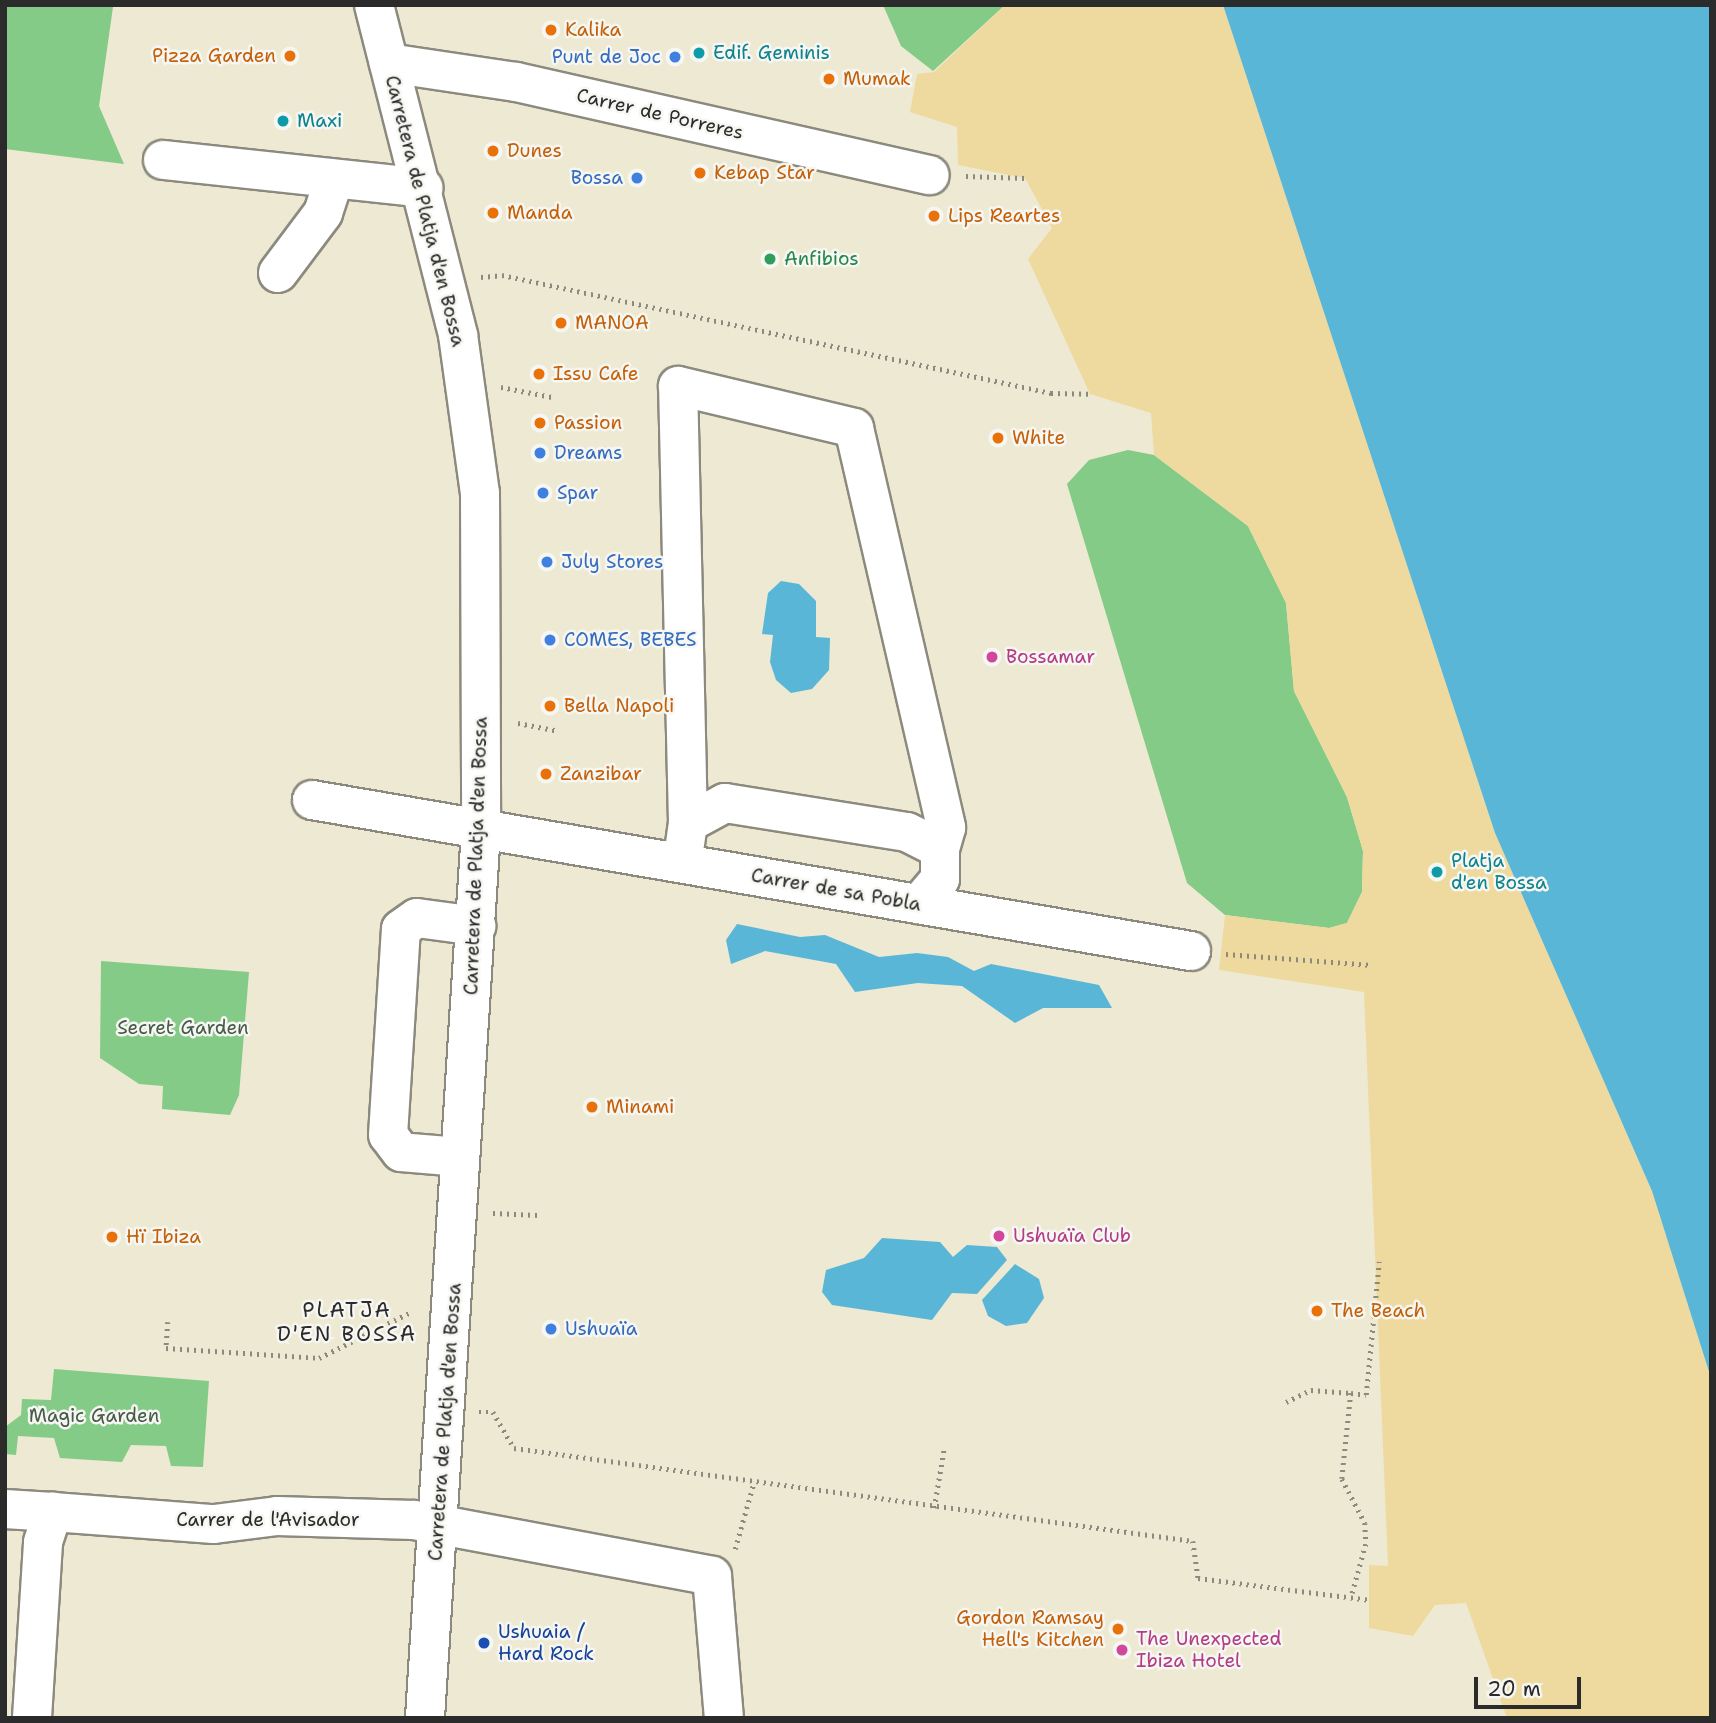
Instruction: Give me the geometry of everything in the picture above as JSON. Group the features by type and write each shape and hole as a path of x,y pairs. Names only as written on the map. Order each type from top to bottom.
{"street":[{"name":"Carretera de Platja d'en Bossa","path":"374,5 446,282 465,381 480,494 481,830 447,1411 425,1718"},
{"name":"Carrer de Porreres","path":"389,63 516,82 930,175"},
{"path":"163,160 423,188"},
{"path":"278,273 323,213 334,178"},
{"path":"682,864 688,823 678,386 854,428 946,828 940,849 940,878 919,904"},
{"name":"Carrer de sa Pobla","path":"313,800 1191,951"},
{"path":"688,823 724,803 907,832 940,849"},
{"path":"460,1157 401,1152 388,1135 401,929 416,918 475,926"},
{"name":"Carrer de l'Avisador","path":"5,1510 214,1524 277,1516 438,1525 712,1576"},
{"path":"32,1718 43,1542 53,1512"},
{"path":"712,1576 724,1718"}],"path":[{"path":"930,175 1024,178"},
{"path":"446,282 502,275 1051,393 1090,394"},
{"path":"465,381 552,397"},
{"path":"1191,951 1372,965"},
{"path":"458,1210 538,1215"},
{"path":"1286,1402 1311,1390 1366,1395 1379,1262"},
{"path":"168,1322 166,1348 319,1358 405,1311 452,1310"},
{"path":"1351,1393 1342,1479 1365,1523 1366,1544 1351,1598"},
{"path":"447,1411 493,1412 514,1448 934,1508 1193,1541 1198,1578 1369,1600"},
{"path":"934,1508 944,1449"},
{"path":"712,1576 743,1541 754,1482"}],"green space":[{"path":"5,5 113,7 99,106 124,164 5,149"},
{"path":"883,5 1005,5 933,71 901,46"},
{"path":"1128,450 1154,455 1248,526 1286,603 1294,691 1347,797 1363,851 1362,892 1347,923 1329,928 1225,915 1187,883 1067,484 1089,460"},
{"name":"Secret Garden","path":"101,961 249,972 239,1095 230,1115 162,1109 163,1086 139,1084 100,1058"},
{"name":"Magic Garden","path":"54,1369 209,1381 203,1467 171,1466 166,1446 131,1445 122,1462 60,1458 54,1438 18,1436 16,1455 5,1454 5,1427 21,1415 22,1399 51,1400"}],"sand":[{"name":"Platja d'en Bossa","path":"1005,5 1223,5 1495,833 1652,1191 1711,1378 1711,1718 1507,1718 1466,1603 1435,1605 1413,1636 1369,1628 1369,1565 1388,1566 1364,992 1219,970 1225,915 1329,928 1347,923 1362,892 1363,851 1347,797 1294,691 1286,603 1248,526 1154,455 1151,413 1090,394 1028,259 1052,228 1025,178 958,165 957,127 910,112 917,74 934,72"}],"water":[{"path":"1223,5 1711,5 1711,1378 1652,1191 1495,833"},
{"path":"781,581 799,584 816,601 816,637 830,638 829,670 812,689 791,693 776,680 770,662 773,635 762,634 768,593"},
{"path":"737,924 800,937 825,935 879,957 917,953 948,957 974,971 991,964 1099,985 1112,1008 1043,1008 1015,1023 962,986 918,983 855,992 836,964 765,951 731,964 726,940"},
{"path":"882,1238 940,1242 953,1257 967,1245 997,1247 1007,1260 977,1294 952,1293 932,1320 832,1305 822,1292 826,1270 864,1258"},
{"path":"1015,1264 1039,1279 1044,1298 1027,1323 1006,1326 988,1316 982,1300"}],"place":[{"name":"Kalika","path":"551,30"},
{"name":"Edif. Geminis","path":"699,53"},
{"name":"Pizza Garden","path":"290,56"},
{"name":"Punt de Joc","path":"675,57"},
{"name":"Mumak","path":"829,79"},
{"name":"Maxi","path":"283,121"},
{"name":"Dunes","path":"493,151"},
{"name":"Kebap Star","path":"700,173"},
{"name":"Bossa","path":"637,178"},
{"name":"Manda","path":"493,213"},
{"name":"Lips Reartes","path":"934,216"},
{"name":"Anfibios","path":"770,259"},
{"name":"MANOA","path":"561,323"},
{"name":"Issu Cafe","path":"539,374"},
{"name":"Passion","path":"540,423"},
{"name":"White","path":"998,438"},
{"name":"Dreams","path":"540,453"},
{"name":"Spar","path":"543,493"},
{"name":"July Stores","path":"547,562"},
{"name":"COMES, BEBES","path":"550,640"},
{"name":"Bossamar","path":"992,657"},
{"name":"Bella Napoli","path":"550,706"},
{"name":"Zanzibar","path":"546,774"},
{"name":"Platja d'en Bossa","path":"1437,872"},
{"name":"Minami","path":"592,1107"},
{"name":"Ushuaïa Club","path":"999,1236"},
{"name":"Hï Ibiza","path":"112,1237"},
{"name":"The Beach","path":"1317,1311"},
{"name":"Ushuaïa","path":"551,1329"},
{"name":"Gordon Ramsay Hell's Kitchen","path":"1118,1629"},
{"name":"Ushuaia / Hard Rock","path":"484,1643"},
{"name":"The Unexpected Ibiza Hotel","path":"1122,1650"}],"district":[{"name":"PLATJA D'EN BOSSA","path":"347,1322"}]}
